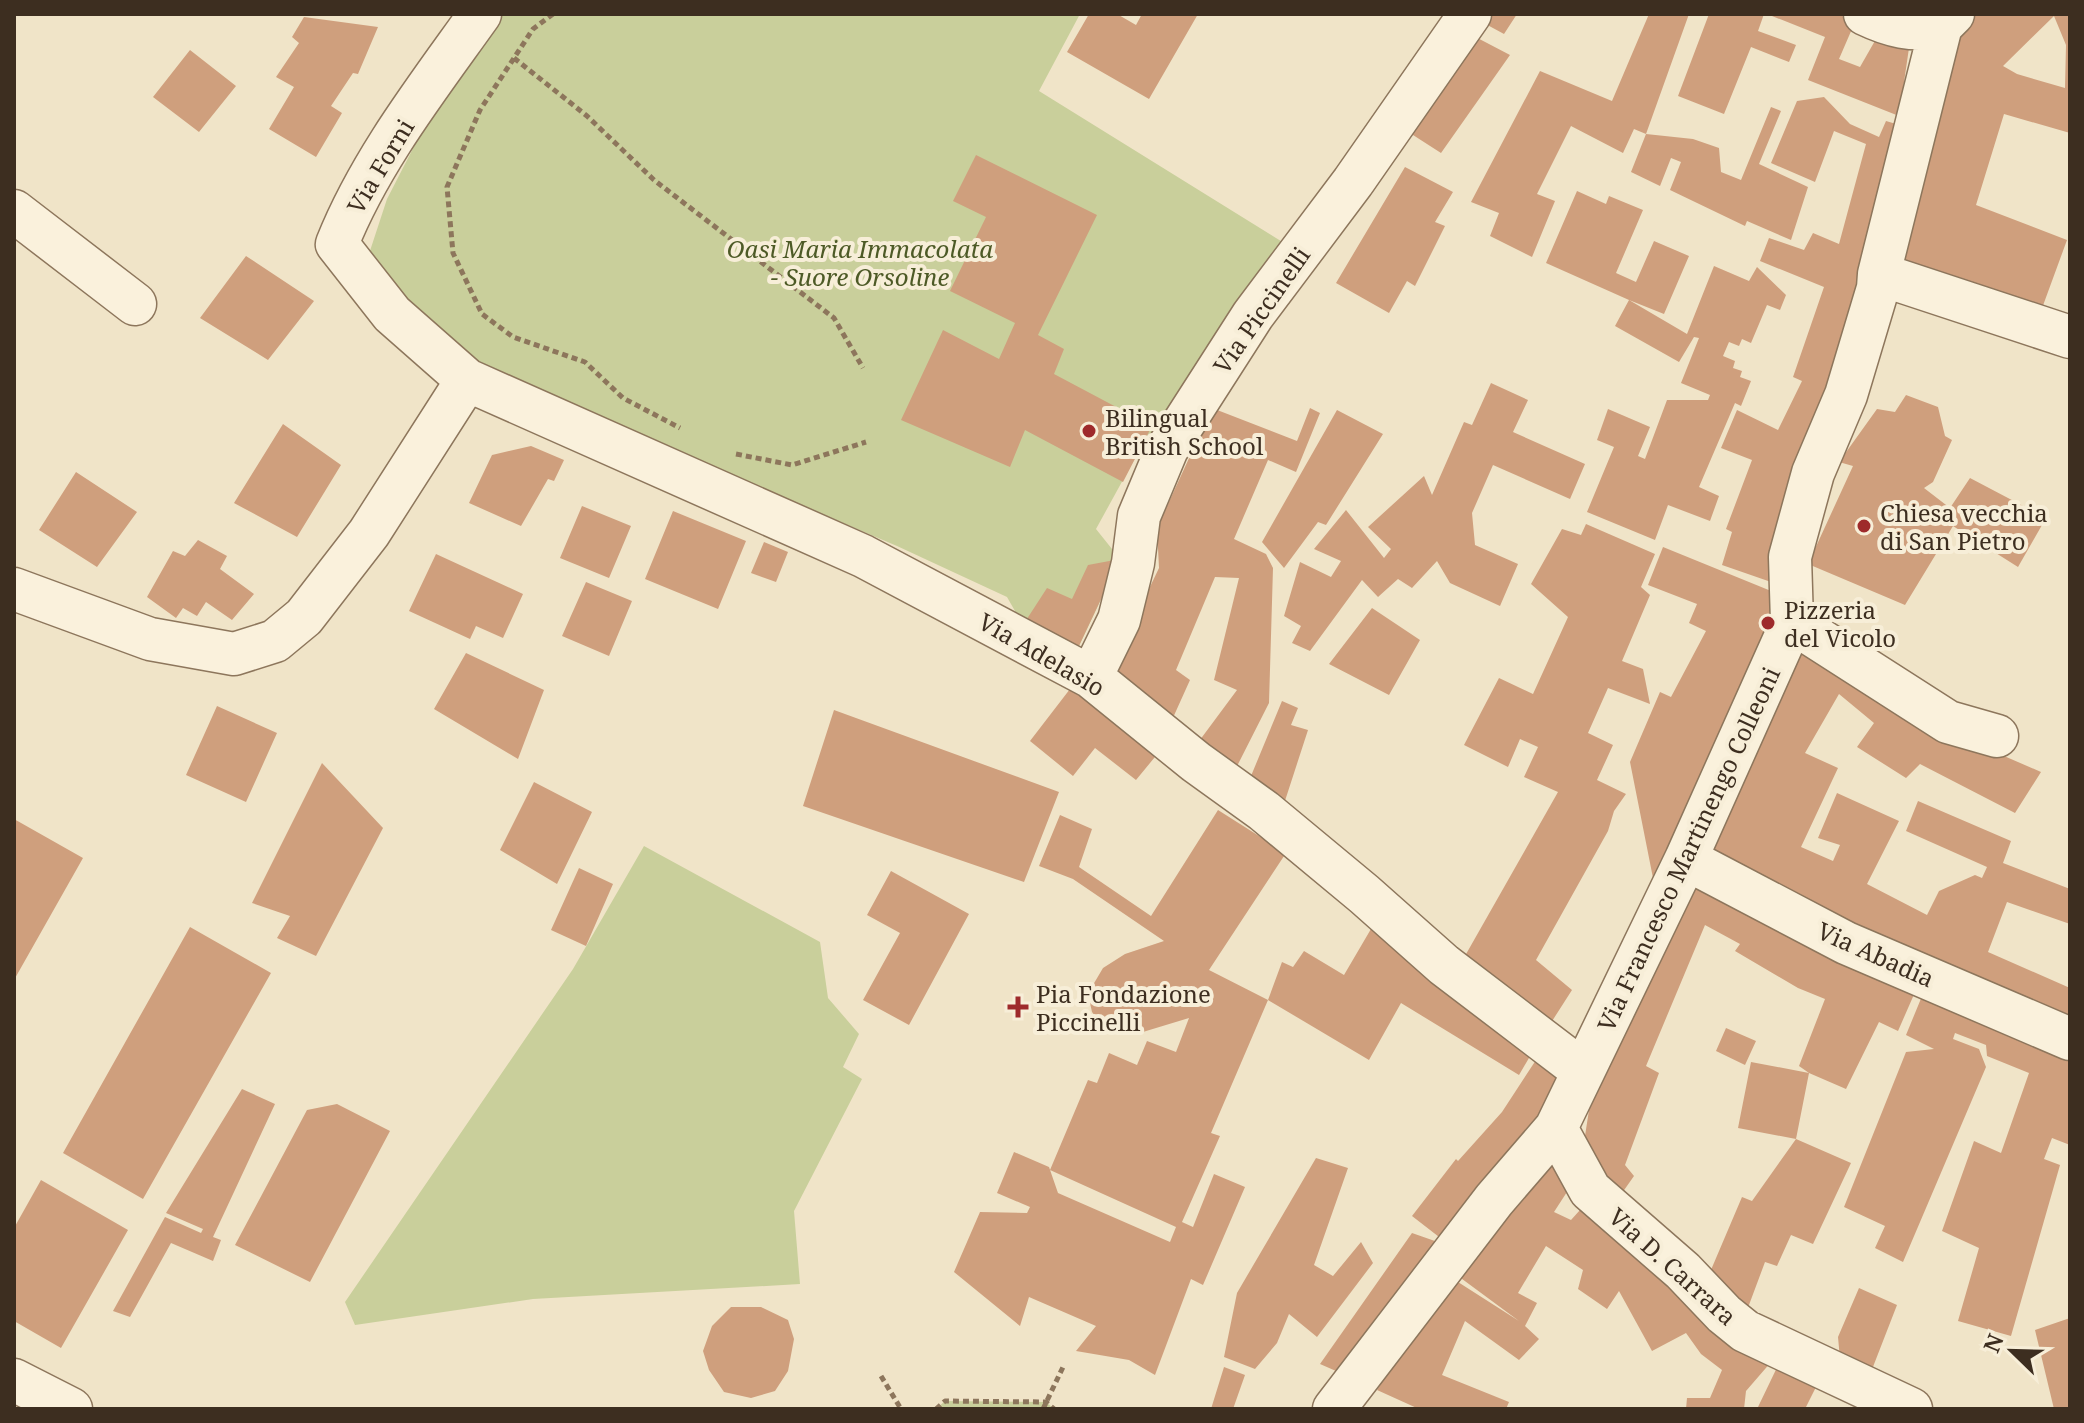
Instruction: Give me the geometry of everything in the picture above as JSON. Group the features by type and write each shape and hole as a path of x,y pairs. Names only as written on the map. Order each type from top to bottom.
{"street":[{"name":"Via Forni","path":"467,380 392,314 337,244 354,201 480,14"},
{"name":"Via Piccinelli","path":"1091,677 1119,620 1133,563 1139,516 1167,449 1253,315 1353,182 1470,14"},
{"path":"1865,14 1888,25 1922,30 1947,20"},
{"name":"Via Francesco Martinengo Colleoni","path":"1334,1409 1494,1200 1556,1128 1686,859 1792,622 1790,557 1813,473 1846,395 1878,288 1879,274 1947,20"},
{"path":"14,211 135,304"},
{"path":"1879,274 2070,337"},
{"path":"14,589 150,639 234,654 275,641 304,617 369,533 467,380"},
{"name":"Via Adelasio","path":"467,380 863,556 1091,677 1196,762 1264,811 1444,965 1583,1071"},
{"path":"1792,622 1948,722 1997,736"},
{"name":"Via Abadia","path":"1686,859 1846,943 2070,1039"},
{"name":"Via D. Carrara","path":"1556,1128 1590,1190 1683,1271 1745,1331 1911,1409"},
{"path":"14,1380 71,1409"}],"path":[{"path":"553,14 533,29 480,110 447,187 453,253 482,314 513,337 585,362 623,398 687,432"},
{"path":"514,58 587,116 654,180 834,318 863,368"},
{"path":"725,452 792,465 866,442"},
{"path":"1043,1409 1064,1365"},
{"path":"881,1376 901,1409"},
{"path":"936,1409 945,1401 1046,1402 1054,1409"}],"green space":[{"name":"Oasi Maria Immacolata - Suore Orsoline","path":"502,14 1080,14 1039,91 1284,243 1144,463 1135,458 1096,529 1120,559 1078,648 1023,625 1007,597 897,546 466,362 368,257 387,199 424,127"},
{"path":"644,846 820,942 828,998 859,1034 843,1067 862,1079 794,1211 800,1284 533,1299 355,1325 345,1302 573,969"},
{"path":"945,1401 1046,1402 1054,1409 936,1409"}],"building":[{"path":"1089,14 1117,14 1136,25 1142,14 1198,14 1149,99 1067,52"},
{"path":"1483,14 1517,14 1504,34 1480,21"},
{"path":"1649,14 1689,14 1646,134 1634,129 1623,153 1571,126 1537,194 1555,201 1532,257 1490,236 1499,213 1471,202 1540,71 1612,101"},
{"path":"1709,14 1764,14 1758,31 1796,45 1789,62 1751,47 1724,114 1678,96"},
{"path":"1767,14 1838,14 1855,22 1839,59 1860,67 1880,32 1909,48 1899,116 1808,80 1825,37"},
{"path":"1973,14 2070,14 2070,133 2004,114 1976,205 2067,240 2041,311 1895,256 1951,36","holes":["2054,16 2066,45 2065,88 2017,74 2003,66"]},
{"path":"304,17 378,27 358,74 353,73 331,106 342,113 316,157 269,129 294,87 276,77 299,43 292,37"},
{"path":"1466,32 1510,55 1441,153 1399,126"},
{"path":"190,50 236,86 199,132 153,97"},
{"path":"1824,97 1850,124 1879,137 1886,121 1903,126 1828,392 1787,484 1771,582 1722,565 1732,532 1726,529 1752,460 1721,448 1737,410 1778,430 1802,381 1793,377 1824,287 1760,261 1769,238 1804,250 1813,233 1839,244 1866,144 1834,131 1815,182 1771,163 1797,101"},
{"path":"1771,107 1781,111 1759,164 1808,187 1791,240 1747,221 1745,226 1670,190 1681,162 1671,158 1660,186 1631,172 1646,134 1693,139 1719,148 1721,172 1741,180"},
{"path":"976,155 1097,215 1038,335 1064,349 1054,374 1152,426 1123,482 1025,430 1010,467 901,420 943,330 999,359 1015,323 950,291 986,217 953,201"},
{"path":"1405,167 1453,192 1435,222 1445,226 1415,286 1407,281 1389,313 1336,283"},
{"path":"1577,191 1606,204 1609,196 1643,210 1616,273 1636,282 1654,241 1689,256 1664,314 1546,263"},
{"path":"246,256 314,301 268,360 200,318"},
{"path":"1714,266 1749,281 1757,267 1786,295 1780,310 1767,305 1751,343 1742,339 1739,346 1729,342 1723,356 1735,361 1733,368 1742,371 1740,377 1751,381 1741,406 1735,403 1699,487 1719,496 1710,521 1668,505 1655,540 1587,512 1614,447 1597,440 1608,409 1650,427 1638,456 1645,459 1667,400 1708,400 1710,395 1681,383 1699,338 1694,337 1679,362 1615,326 1629,300 1687,334"},
{"path":"1491,383 1528,400 1513,432 1585,464 1570,499 1493,465 1472,513 1475,545 1518,564 1500,606 1450,583 1437,561 1412,588 1398,579 1378,597 1362,580 1310,651 1292,643 1301,626 1284,616 1300,562 1331,577 1341,561 1314,549 1346,510 1384,558 1391,549 1368,527 1424,476 1432,495 1464,422 1472,425"},
{"path":"1906,395 1938,407 1945,436 1952,440 1933,482 1924,488 1950,508 1970,478 2046,518 2018,567 1953,526 1905,605 1808,564 1853,466 1839,462 1877,409 1895,412"},
{"path":"1212,408 1297,441 1310,408 1320,413 1296,472 1268,460 1234,539 1266,554 1273,568 1269,703 1230,780 1191,752 1237,690 1214,680 1239,578 1215,577 1176,670 1190,680 1167,731 1105,681 1159,568 1157,528"},
{"path":"1337,410 1383,434 1326,525 1318,522 1284,568 1262,542"},
{"path":"283,424 341,465 297,537 234,503"},
{"path":"531,446 564,460 554,481 548,479 521,526 469,503 492,455"},
{"path":"76,472 137,512 97,567 39,530"},
{"path":"582,506 631,526 609,578 560,558"},
{"path":"673,511 746,541 718,609 645,579"},
{"path":"1586,524 1655,554 1641,587 1650,595 1622,661 1643,669 1650,704 1608,688 1588,733 1613,745 1597,780 1626,794 1614,811 1608,831 1536,960 1572,990 1547,1029 1457,970 1558,792 1524,777 1538,747 1520,739 1508,767 1464,745 1499,678 1533,694 1568,617 1531,584 1562,529 1581,535"},
{"path":"198,540 227,556 220,569 254,594 232,620 206,602 197,616 183,608 176,618 147,597 173,551 185,556"},
{"path":"764,542 788,552 776,582 751,573"},
{"path":"1663,547 1776,593 1765,639 1653,878 1630,762 1660,692 1671,697 1706,631 1689,623 1697,604 1648,585"},
{"path":"436,554 523,594 503,638 476,626 470,639 409,611"},
{"path":"1120,559 1078,648 1023,625 1047,588 1072,599 1088,565"},
{"path":"586,582 632,601 609,656 562,636"},
{"path":"1372,608 1420,640 1389,695 1329,664"},
{"path":"1797,644 1914,717 2041,772 2015,813 1920,764 1906,778 1857,747 1874,723 1839,694 1805,753 1838,768 1801,847 1833,861 1840,845 1818,838 1837,793 1899,821 1867,884 1927,915 1939,891 1975,875 1982,878 1987,867 1906,831 1918,801 2011,841 2003,863 2070,889 2070,924 2007,902 1988,952 2070,988 2070,1032 1708,856"},
{"path":"466,653 544,690 518,759 434,709"},
{"path":"1080,676 1164,746 1136,780 1095,748 1073,776 1030,741"},
{"path":"1282,701 1298,708 1291,725 1308,730 1282,810 1251,776"},
{"path":"217,706 277,733 246,802 186,775"},
{"path":"834,710 1059,792 1024,882 803,806"},
{"path":"322,763 383,828 316,956 277,938 290,916 252,903"},
{"path":"534,782 592,812 557,884 500,850"},
{"path":"1218,810 1286,853 1209,970 1268,1000 1211,1133 1220,1136 1182,1222 1193,1227 1214,1174 1245,1187 1203,1285 1191,1279 1155,1375 1129,1360 1076,1351 1096,1326 1029,1297 1020,1326 954,1272 980,1212 1027,1213 1030,1207 997,1193 1014,1152 1050,1170 1088,1080 1097,1083 1109,1053 1137,1065 1147,1041 1176,1052 1189,1018 1133,1035 1110,1029 1092,1012 1090,990 1103,968 1125,954 1164,941 1073,879 1039,866 1060,815 1092,829 1079,867 1151,916","holes":["1050,1170 1176,1227 1170,1242 1058,1193"]},
{"path":"14,819 83,858 14,980"},
{"path":"579,868 613,884 586,946 551,930"},
{"path":"891,871 969,914 909,1025 863,1000 900,933 867,915"},
{"path":"1690,880 1919,983 1898,1031 1879,1022 1846,1089 1799,1066 1825,999 1798,988 1735,951 1740,944 1705,925 1646,1066 1659,1073 1625,1165 1634,1176 1615,1203 1583,1149 1589,1110"},
{"path":"1378,917 1536,1046 1519,1075 1401,1003 1369,1060 1268,1000 1282,962 1293,967 1304,951 1344,975"},
{"path":"190,927 271,973 143,1199 63,1153"},
{"path":"1927,984 2070,1058 2070,1145 2052,1138 2044,1159 2060,1165 2011,1336 1958,1321 1979,1248 1942,1231 1974,1141 2001,1153 2029,1073 1987,1056 1986,1045 1955,1033 1953,1039 1979,1049 1986,1067 1903,1262 1875,1248 1885,1226 1844,1207 1906,1052 1934,1049 1906,1035"},
{"path":"1726,1028 1756,1041 1745,1065 1716,1051"},
{"path":"1536,1060 1570,1084 1539,1159 1576,1178 1554,1212 1571,1220 1589,1200 1687,1282 1681,1300 1732,1345 1778,1354 1746,1391 1744,1409 1686,1409 1687,1398 1710,1398 1722,1370 1701,1354 1686,1333 1652,1351 1619,1291 1607,1309 1578,1289 1583,1270 1546,1246 1518,1293 1537,1303 1525,1326 1539,1339 1519,1360 1465,1321 1442,1375 1509,1402 1506,1409 1419,1409 1377,1390 1447,1275 1519,1321 1454,1273 1452,1247 1412,1216 1456,1159 1458,1161 1502,1112"},
{"path":"1751,1062 1809,1073 1796,1139 1738,1128"},
{"path":"242,1089 275,1104 213,1237 221,1240 213,1261 171,1243 130,1317 113,1311 165,1217 201,1233 203,1229 166,1213"},
{"path":"337,1104 390,1131 310,1282 235,1245 307,1110"},
{"path":"1796,1139 1851,1163 1813,1244 1791,1235 1777,1266 1765,1262 1746,1313 1705,1284 1742,1197 1752,1201"},
{"path":"1316,1158 1348,1168 1314,1265 1333,1276 1361,1242 1373,1263 1317,1337 1289,1314 1277,1343 1255,1369 1224,1357 1237,1293"},
{"path":"41,1180 128,1230 61,1348 14,1321 14,1228"},
{"path":"1412,1233 1452,1247 1352,1378 1320,1364"},
{"path":"1859,1288 1897,1305 1871,1372 1840,1359 1838,1337"},
{"path":"731,1307 761,1307 788,1320 794,1339 788,1371 775,1391 751,1398 724,1392 709,1370 703,1351 712,1326"},
{"path":"2070,1318 2070,1409 2054,1409 2035,1330"},
{"path":"1782,1357 1819,1381 1805,1409 1758,1407"},
{"path":"1224,1367 1245,1375 1233,1409 1211,1409"}],"place":[{"name":"Bilingual British School","path":"1089,431"},
{"name":"Chiesa vecchia di San Pietro","path":"1864,526"},
{"name":"Pizzeria del Vicolo","path":"1768,623"},
{"name":"Pia Fondazione Piccinelli","path":"1018,1007"}]}
